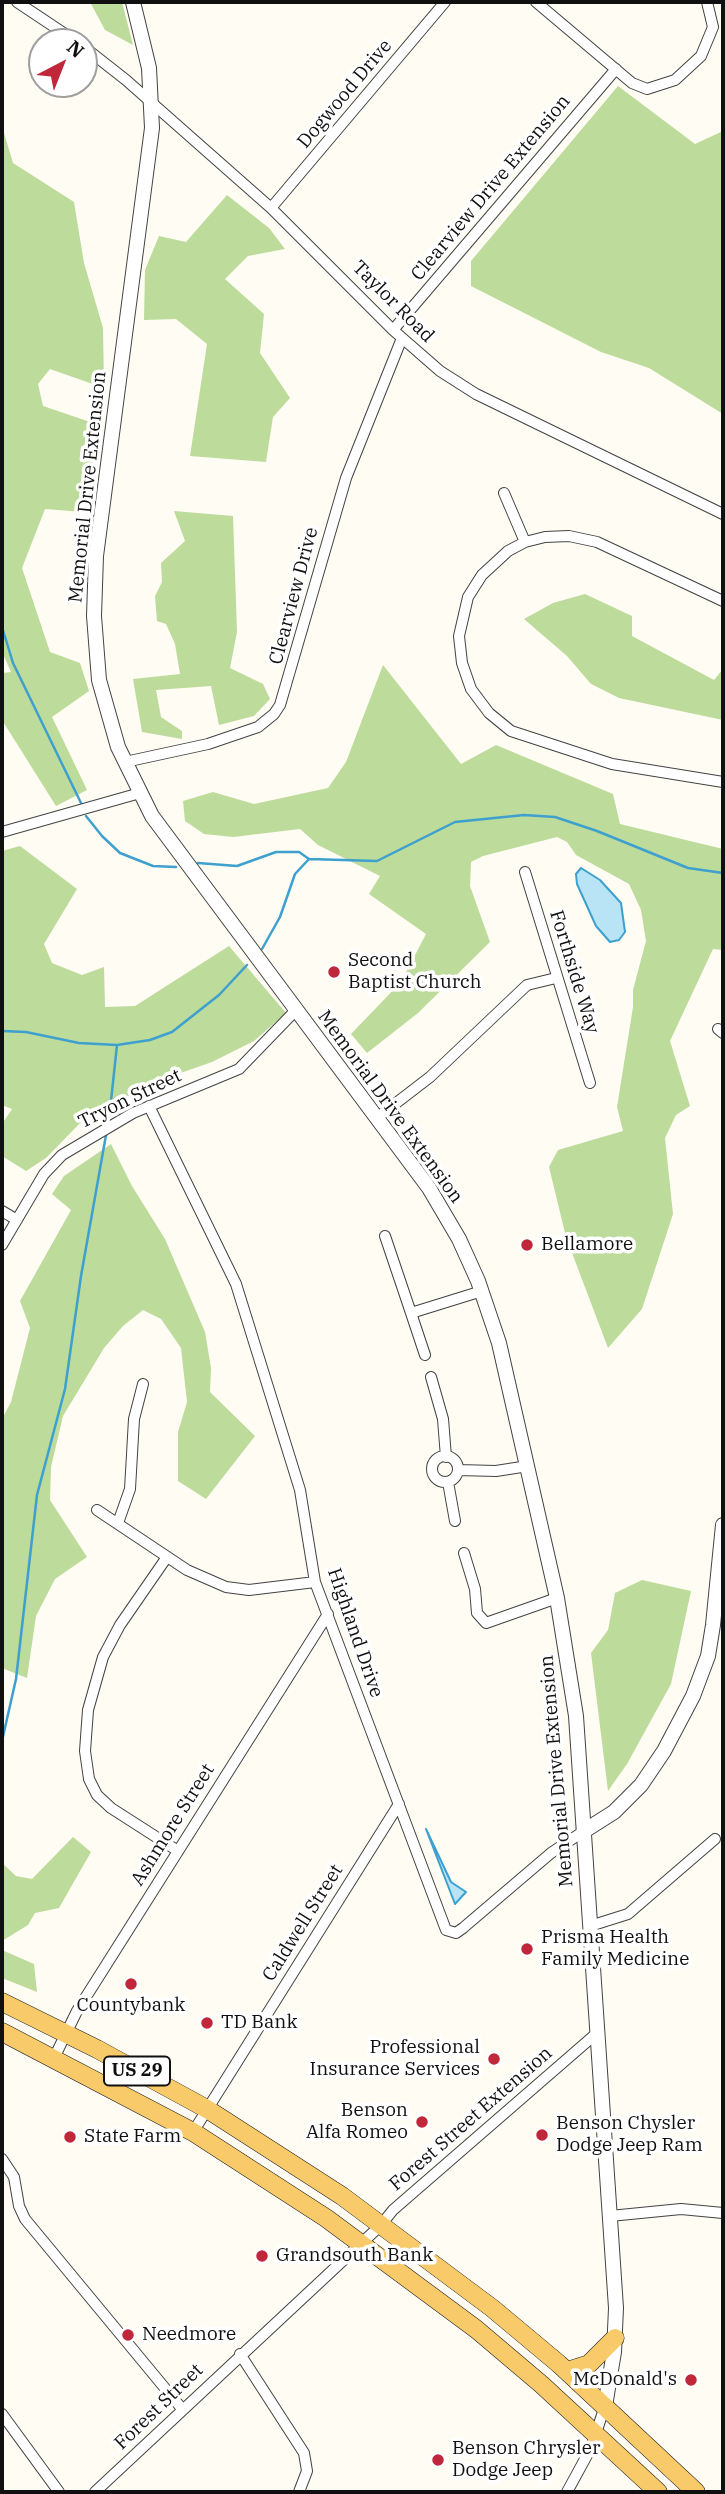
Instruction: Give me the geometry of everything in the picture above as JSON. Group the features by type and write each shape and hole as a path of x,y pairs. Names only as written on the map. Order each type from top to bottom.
{"main road":[{"name":"US 29","path":"2,2002 207,2109 371,2234 658,2492"},
{"name":"US 29","path":"2,2032 193,2132 371,2234 492,2308 567,2371 696,2492"},
{"path":"567,2371 589,2364 615,2338"}],"street":[{"path":"17,2 56,28"},
{"name":"Memorial Drive Extension","path":"133,2 145,45 152,128 100,524 94,588 99,680 110,725 140,793 170,842 378,1117 440,1207 482,1290 499,1343 557,1598 576,1716 610,2216 615,2338 605,2406"},
{"name":"Dogwood Drive","path":"271,208 445,2"},
{"path":"536,2 637,86 647,89 668,84 682,76 701,56 712,35 713,21 707,2"},
{"name":"Taylor Road","path":"98,58 271,208 398,334 440,371 476,394 723,514"},
{"name":"Clearview Drive Extension","path":"398,334 616,69"},
{"name":"Clearview Drive","path":"125,762 208,744 258,727 280,705 345,478 398,334"},
{"path":"504,493 524,542"},
{"path":"723,601 597,542 559,536 524,542 502,555 482,575 464,610 459,636 462,663 471,689 481,704 511,731 588,757 640,770 723,782"},
{"path":"2,832 140,793"},
{"name":"Forthside Way","path":"525,872 590,1083"},
{"path":"378,1117 430,1077 527,985 556,978"},
{"name":"Tryon Street","path":"2,1245 44,1174 62,1154 149,1106 239,1069 297,1009"},
{"name":"Highland Drive","path":"149,1106 236,1284 300,1490 315,1582 449,1932 463,1928 551,1853 584,1831"},
{"path":"2,1211 17,1220"},
{"path":"385,1236 425,1355"},
{"path":"411,1313 482,1290"},
{"path":"431,1377 443,1419 446,1457"},
{"path":"118,1523 130,1489 134,1419 143,1384"},
{"path":"446,1457 456,1462 458,1470 455,1478 448,1482 439,1481 433,1472 435,1461 446,1457"},
{"path":"458,1470 496,1471 528,1466"},
{"path":"448,1482 455,1521"},
{"path":"97,1510 167,1557 207,1580 234,1589 315,1582"},
{"path":"584,1831 614,1812 649,1775 693,1696 708,1656 723,1525"},
{"path":"464,1553 475,1589 477,1613 486,1623 557,1598"},
{"path":"167,1557 120,1625 103,1657 89,1710 85,1751 89,1779 97,1795 111,1808 178,1851"},
{"name":"Ashmore Street","path":"54,2058 178,1851 328,1614"},
{"name":"Caldwell Street","path":"193,2132 399,1804"},
{"path":"590,1926 615,1921 628,1914 715,1839"},
{"name":"Forest Street Extension","path":"371,2234 393,2210 597,2034"},
{"path":"2,2158 14,2177 19,2206 25,2219 183,2410"},
{"path":"610,2216 681,2209 723,2213"},
{"name":"Forest Street","path":"95,2492 371,2234"},
{"path":"240,2354 304,2453 307,2471 299,2492"},
{"path":"567,2492 596,2435 605,2406"},
{"path":"2,2414 59,2492"}],"green space":[{"path":"90,2 122,2 133,45 105,30"},
{"path":"618,86 695,144 723,131 723,414 649,368 601,352 471,286 471,261"},
{"path":"2,126 13,163 74,202 84,263 103,328 104,388 50,369 38,384 43,406 102,426 83,512 45,509 22,568 50,652 80,663 89,691 52,717 87,790 56,806 2,720 2,673 11,672 2,652"},
{"path":"227,195 269,228 285,249 248,256 225,279 264,314 260,353 290,398 273,417 266,462 190,456 207,344 176,319 144,320 145,270 159,236 186,242"},
{"path":"174,511 233,516 237,632 230,668 263,684 270,699 254,716 219,725 211,686 156,690 161,717 182,731 182,739 142,732 133,679 180,674 175,644 166,624 157,621 155,596 162,582 161,563 185,541"},
{"path":"585,594 632,616 632,636 714,680 723,669 723,720 619,698 591,684 567,656 524,619 553,603"},
{"path":"383,665 461,764 496,745 613,794 620,824 723,849 723,950 713,949 670,1041 690,1106 676,1115 665,1138 673,1214 642,1309 608,1348 566,1237 549,1167 558,1150 623,1131 617,1107 633,1007 633,990 646,941 641,910 629,884 576,855 567,842 557,837 483,856 471,862 470,886 490,942 418,1013 367,1053 351,1034 401,982 426,934 369,894 380,876 318,845 300,829 233,837 204,834 185,821 183,801 213,792 254,804 328,788 346,762"},
{"path":"20,846 77,889 44,944 52,963 82,975 104,967 105,1007 135,1006 229,946 286,1013 254,1041 212,1062 155,1082 83,1120 46,1158 26,1171 2,1156 2,1124 12,1109 2,1105 2,851"},
{"path":"111,1144 132,1186 165,1239 205,1332 211,1368 210,1392 255,1436 206,1499 178,1481 178,1432 187,1402 181,1348 161,1319 143,1310 123,1326 104,1348 63,1416 51,1467 50,1500 87,1557 55,1579 36,1616 27,1678 2,1668 2,1419 11,1402 30,1328 20,1301 71,1210 52,1194 64,1176"},
{"path":"642,1580 691,1591 671,1684 627,1764 608,1791 591,1653 608,1630 615,1593"},
{"path":"73,1837 91,1852 59,1908 35,1913 28,1925 2,1941 2,1863 16,1876 32,1879"},
{"path":"2,1950 34,1964 37,1992 2,1978"}],"water":[{"path":"581,868 600,880 621,903 625,932 619,940 610,942 596,926 577,884 576,874"},
{"path":"426,1829 451,1882 466,1892 455,1904"}],"waterway":[{"path":"2,437 2,468"},
{"path":"2,627 13,663 81,803"},
{"path":"198,863 237,866 276,852 299,852 309,859 377,861 455,822 524,815 555,817 688,868 723,873"},
{"path":"86,816 120,853 153,866 176,867"},
{"path":"262,949 280,917 295,874 309,859"},
{"path":"2,1031 26,1032 79,1043 117,1045 150,1040 172,1032 219,995 247,965"},
{"path":"110,1110 117,1045"},
{"path":"2,1741 16,1679 37,1495 65,1389 81,1276 106,1135"}],"place":[{"name":"Second Baptist Church","path":"334,972"},
{"name":"Bellamore","path":"527,1245"},
{"name":"Prisma Health Family Medicine","path":"527,1949"},
{"name":"Countybank","path":"131,1984"},
{"name":"TD Bank","path":"207,2023"},
{"name":"Professional Insurance Services","path":"494,2059"},
{"name":"Benson Alfa Romeo","path":"422,2122"},
{"name":"Benson Chysler Dodge Jeep Ram","path":"542,2135"},
{"name":"State Farm","path":"70,2137"},
{"name":"Grandsouth Bank","path":"262,2256"},
{"name":"Needmore","path":"128,2335"},
{"name":"McDonald's","path":"691,2380"},
{"name":"Benson Chrysler Dodge Jeep","path":"438,2460"}]}
